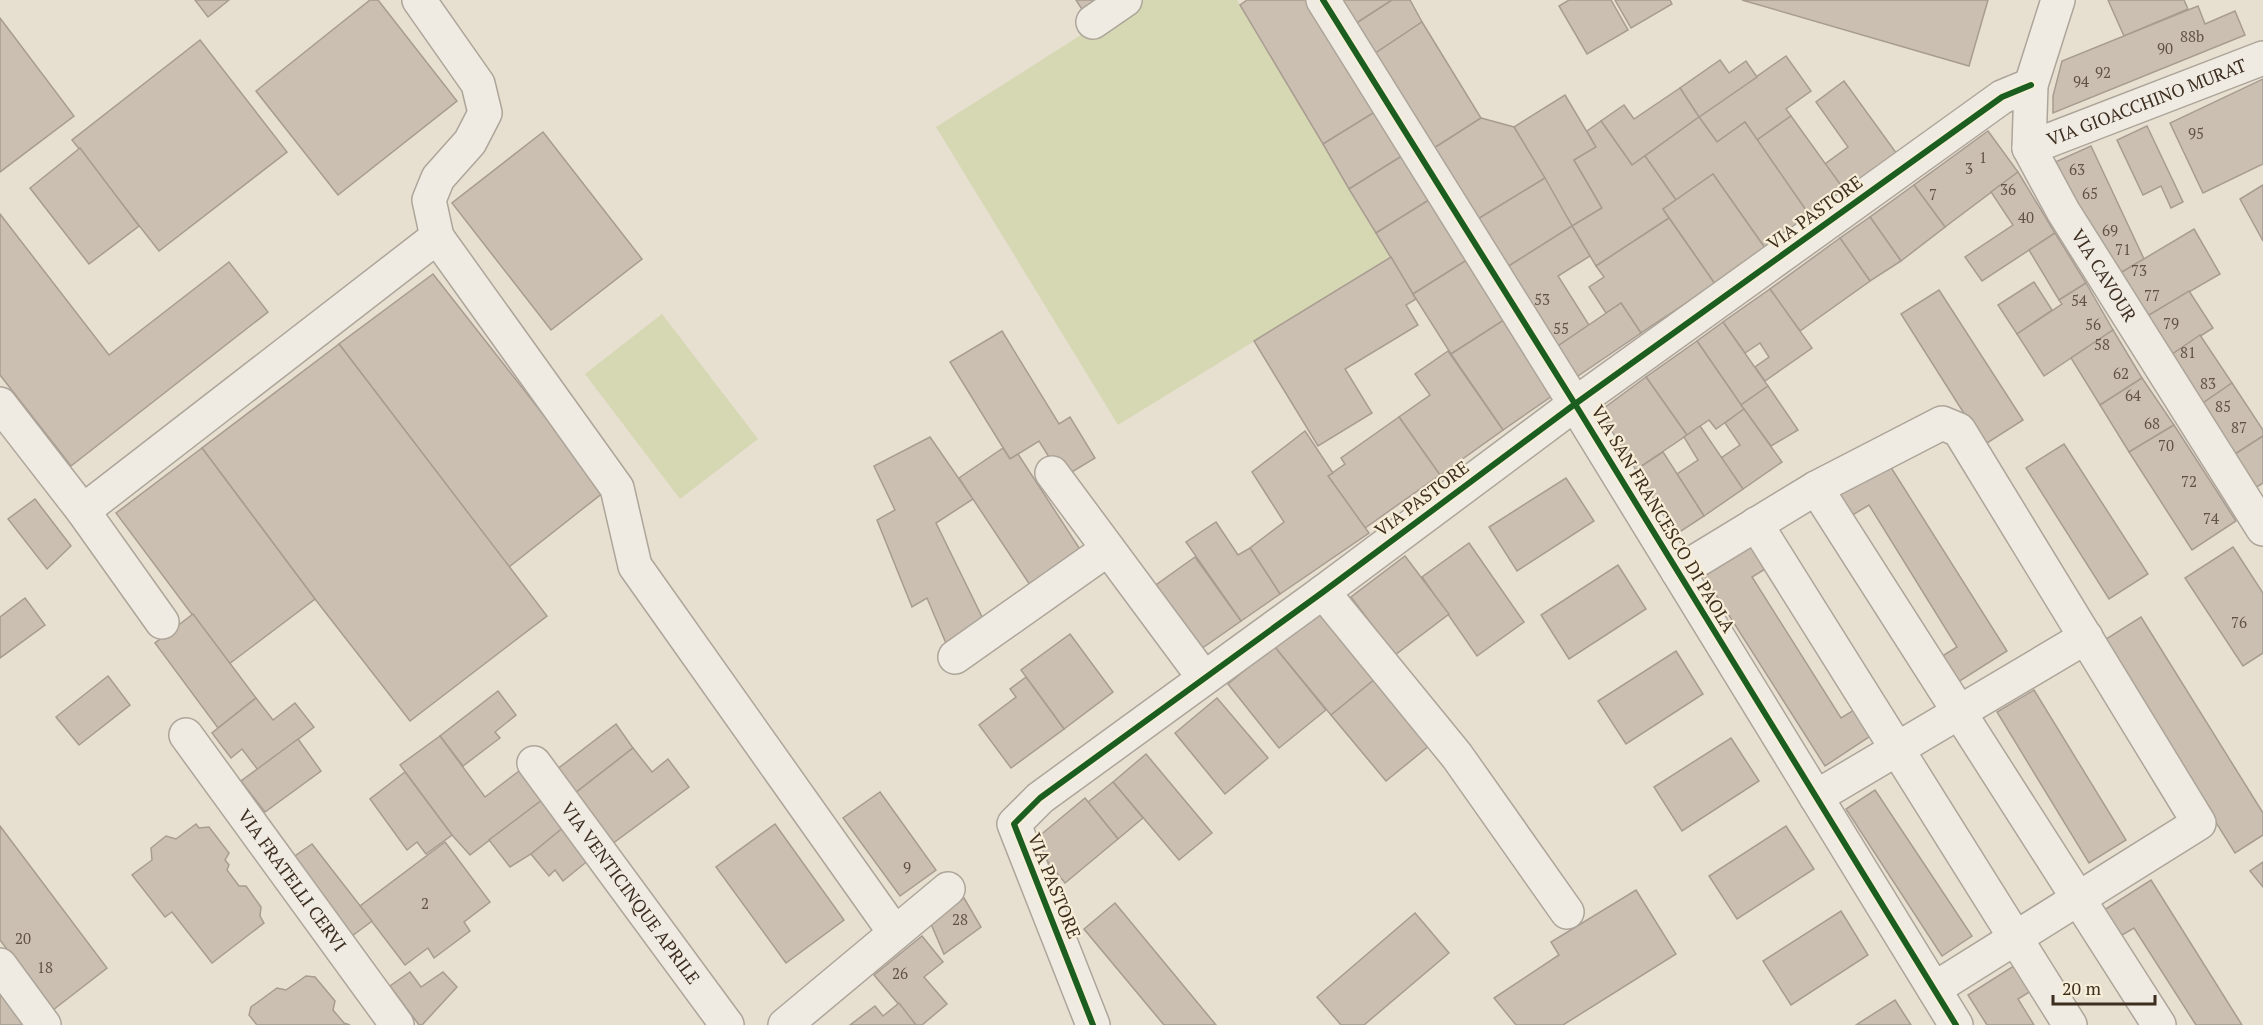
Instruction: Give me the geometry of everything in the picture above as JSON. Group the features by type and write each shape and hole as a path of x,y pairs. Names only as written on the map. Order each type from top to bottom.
{"street":[{"path":"419,0 478,84 485,113 470,142 438,178 429,200 436,237 617,488 635,567 895,933"},
{"path":"1093,22 1125,0"},
{"name":"VIA SAN FRANCESCO DI PAOLA","path":"1323,0 1575,404 1956,1025"},
{"name":"VIA CAVOUR","path":"2058,0 2031,85 2030,148 2063,211 2263,529"},
{"name":"VIA GIOACCHINO MURAT","path":"2030,148 2263,58"},
{"name":"VIA PASTORE","path":"1093,1025 1014,824 1040,798 1323,592 1575,404 2002,97 2031,85"},
{"path":"82,511 436,237"},
{"path":"0,404 82,511 162,622"},
{"path":"1678,572 1816,488 1942,423 1959,430 2199,823 1934,989"},
{"path":"1052,473 1204,678"},
{"path":"1816,488 2159,1025"},
{"path":"1756,524 2070,1025"},
{"path":"955,657 1108,549"},
{"path":"1323,592 1457,756 1567,912"},
{"path":"1816,797 2086,637"},
{"name":"VIA FRATELLI CERVI","path":"186,735 397,1025"},
{"name":"VIA VENTICINQUE APRILE","path":"534,763 727,1025"},
{"path":"785,1025 948,889"},
{"path":"0,965 44,1025"}],"green space":[{"path":"1136,0 1237,0 1391,257 1118,425 936,127"},
{"path":"662,314 758,439 680,499 585,374"}],"building":[{"path":"195,0 229,0 208,17"},
{"path":"370,0 378,0 457,101 338,195 256,91"},
{"path":"1076,0 1112,0 1087,17"},
{"path":"1247,0 1311,0 1378,110 1323,144 1240,5"},
{"path":"1340,0 1392,0 1355,24"},
{"path":"1392,0 1410,0 1422,22 1374,54 1355,24"},
{"path":"1569,0 1611,0 1628,30 1587,54 1559,6"},
{"path":"1615,0 1670,0 1672,4 1631,28"},
{"path":"1742,0 1988,0 1969,66"},
{"path":"2108,0 2184,0 2188,9 2124,36"},
{"path":"2198,6 2205,24 2235,11 2245,35 2053,113 2053,96 2062,61"},
{"path":"0,18 74,116 0,172"},
{"path":"1422,22 1481,118 1431,150 1374,54"},
{"path":"200,40 287,152 159,251 72,140"},
{"path":"1786,56 1811,91 1786,109 1791,116 1757,140 1745,122 1717,142 1699,117"},
{"path":"1720,60 1729,73 1746,61 1757,77 1699,117 1680,88"},
{"path":"2263,79 2263,164 2203,193 2170,123"},
{"path":"1844,81 1897,154 1845,191 1825,164 1848,147 1816,102"},
{"path":"1680,88 1699,117 1632,165 1601,121 1624,105 1634,119"},
{"path":"1565,95 1596,147 1574,160 1602,208 1572,226 1514,127"},
{"path":"1378,110 1405,154 1349,189 1323,144"},
{"path":"1791,116 1845,191 1810,216 1757,140"},
{"path":"1699,117 1717,142 1745,122 1810,216 1765,248 1713,174 1676,200 1645,156"},
{"path":"1481,118 1514,127 1545,178 1473,222 1431,150"},
{"path":"1601,121 1632,165 1645,156 1676,200 1663,209 1669,218 1596,266 1572,226 1602,208 1574,160 1596,147 1587,131"},
{"path":"2147,126 2183,202 2171,208 2161,186 2143,195 2117,140"},
{"path":"1988,131 2018,172 1945,227 1914,185"},
{"path":"543,132 642,259 551,330 452,203"},
{"path":"2091,146 2144,259 2117,275 2053,163"},
{"path":"80,148 139,226 89,264 30,188"},
{"path":"1405,154 1432,198 1376,233 1349,189"},
{"path":"2018,172 2055,233 1982,281 1965,257 2013,225 1991,192"},
{"path":"1713,174 1765,248 1715,284 1663,209"},
{"path":"1545,178 1572,226 1504,269 1473,222"},
{"path":"1914,185 1945,227 1901,261 1870,217"},
{"path":"2263,185 2263,241 2240,199"},
{"path":"1432,198 1470,258 1413,294 1376,233"},
{"path":"0,214 109,355 229,262 268,312 71,466 0,375"},
{"path":"1870,217 1901,261 1870,281 1840,238"},
{"path":"1669,218 1715,284 1641,333 1621,303 1606,313 1589,287 1604,277 1596,266"},
{"path":"1572,226 1590,256 1558,276 1589,325 1555,348 1504,269"},
{"path":"2194,229 2220,274 2144,318 2117,275"},
{"path":"2055,233 2086,283 2059,300 2029,250"},
{"path":"1840,238 1870,281 1800,331 1770,289"},
{"path":"1391,257 1416,299 1406,305 1418,325 1345,369 1372,413 1318,446 1254,341"},
{"path":"1470,258 1507,318 1451,354 1413,294"},
{"path":"433,274 604,492 509,567 339,344"},
{"path":"2034,282 2052,310 2017,334 1998,305"},
{"path":"2086,283 2113,330 2044,376 2017,334 2062,304 2059,300"},
{"path":"1770,289 1812,348 1765,381 1755,367 1769,357 1760,343 1745,353 1723,322"},
{"path":"1939,290 2023,420 1984,445 1901,314"},
{"path":"2189,291 2213,328 2168,357 2144,318"},
{"path":"1621,303 1641,333 1575,378 1555,348"},
{"path":"1507,318 1555,394 1503,430 1451,354"},
{"path":"1723,322 1768,386 1741,405 1697,341"},
{"path":"2113,330 2142,378 2100,405 2071,358"},
{"path":"1002,331 1059,424 1070,417 1095,458 1062,478 1039,441 1010,459 950,362"},
{"path":"2200,335 2232,383 2200,405 2168,357"},
{"path":"1697,341 1744,409 1716,429 1709,420 1687,435 1646,377"},
{"path":"339,344 547,616 410,721 202,448"},
{"path":"1448,351 1503,430 1440,475 1399,417 1430,395 1415,374"},
{"path":"1646,377 1687,435 1634,471 1596,414"},
{"path":"2142,378 2174,425 2129,452 2100,405"},
{"path":"2232,383 2263,430 2263,436 2232,456 2200,405"},
{"path":"1768,386 1798,430 1771,446 1741,405"},
{"path":"1744,409 1782,462 1743,489 1721,458 1740,445 1725,423"},
{"path":"1399,417 1440,475 1365,528 1328,476 1345,464 1341,458"},
{"path":"2174,425 2236,521 2192,550 2129,452"},
{"path":"1700,426 1743,489 1704,516 1677,474 1698,460 1684,437"},
{"path":"1305,431 1333,473 1328,476 1369,533 1280,594 1250,548 1284,522 1252,472"},
{"path":"2263,436 2263,483 2252,490 2232,456"},
{"path":"930,437 973,499 936,523 986,625 948,648 927,598 912,607 877,520 895,510 874,466"},
{"path":"2064,444 2148,574 2109,599 2026,468"},
{"path":"202,448 315,599 229,664 116,513"},
{"path":"1003,448 1010,459 1018,454 1085,557 1034,591 959,478"},
{"path":"1663,452 1704,516 1675,535 1634,471"},
{"path":"1885,458 2007,651 1955,684 1939,658 1957,647 1869,505 1851,516 1835,490"},
{"path":"1566,478 1594,521 1517,571 1489,527"},
{"path":"35,499 71,546 47,569 8,519"},
{"path":"1216,522 1238,555 1250,548 1280,594 1241,621 1186,542"},
{"path":"1754,540 1770,566 1752,577 1841,718 1859,707 1875,733 1825,766 1702,573"},
{"path":"1469,543 1524,622 1477,656 1422,577"},
{"path":"2233,547 2263,593 2263,653 2243,666 2185,578"},
{"path":"1405,556 1449,614 1395,655 1351,597"},
{"path":"1195,557 1241,621 1191,656 1146,592"},
{"path":"1618,565 1646,609 1569,659 1541,615"},
{"path":"25,598 45,625 0,658 0,617"},
{"path":"1318,611 1375,679 1331,715 1274,646"},
{"path":"193,614 256,698 218,728 155,643"},
{"path":"2141,617 2263,813 2263,835 2235,853 2103,641"},
{"path":"1070,634 1113,692 1064,729 1021,670"},
{"path":"1274,646 1326,710 1279,748 1228,684"},
{"path":"1676,651 1703,694 1626,744 1598,701"},
{"path":"108,676 130,705 79,745 56,717"},
{"path":"1026,677 1064,729 1011,768 979,725 1016,697 1010,689"},
{"path":"1375,679 1429,746 1386,781 1331,715"},
{"path":"2034,690 2126,840 2089,863 1997,712"},
{"path":"498,691 516,715 495,732 500,738 463,766 440,736"},
{"path":"256,698 273,720 295,703 314,727 258,770 242,749 231,758 212,733"},
{"path":"1217,698 1268,758 1225,794 1175,733"},
{"path":"616,724 633,748 574,794 556,770"},
{"path":"440,736 485,797 519,771 542,800 470,855 452,835 400,765"},
{"path":"1731,738 1759,781 1682,831 1654,787"},
{"path":"298,739 321,771 265,812 241,781"},
{"path":"633,748 652,772 668,759 689,787 612,844 574,794"},
{"path":"1146,754 1212,833 1179,860 1113,782"},
{"path":"405,772 452,835 426,854 417,842 407,850 370,799"},
{"path":"1113,782 1143,818 1118,839 1088,802"},
{"path":"1875,790 1972,936 1942,956 1846,809"},
{"path":"880,792 936,870 900,896 843,818"},
{"path":"1085,798 1118,839 1065,883 1032,842"},
{"path":"542,800 564,827 531,854 510,867 489,840"},
{"path":"196,824 199,828 209,827 229,853 225,860 229,865 227,870 239,886 246,886 261,907 260,916 264,923 212,963 172,912 165,917 132,875 152,860 151,848 166,836 176,839"},
{"path":"775,824 844,920 786,963 716,867"},
{"path":"0,826 107,968 53,1010 0,940"},
{"path":"1786,826 1814,869 1737,919 1709,876"},
{"path":"564,827 590,859 563,881 555,870 549,876 531,854"},
{"path":"445,842 490,902 464,922 470,931 434,958 428,948 405,965 360,906"},
{"path":"312,844 372,921 352,936 292,858"},
{"path":"2263,862 2263,887 2250,871"},
{"path":"2151,880 2242,1025 2196,1025 2134,928 2117,938 2101,912"},
{"path":"1636,890 1676,954 1563,1025 1516,1025 1494,998 1559,955 1551,942"},
{"path":"964,898 981,927 944,954 931,924"},
{"path":"1115,903 1216,1025 1164,1025 1084,929"},
{"path":"1841,911 1868,955 1791,1005 1763,961"},
{"path":"1415,913 1449,953 1364,1025 1341,1025 1317,997"},
{"path":"922,936 943,962 924,977 947,1004 922,1025 916,1025 874,975"},
{"path":"2020,962 2036,988 2018,999 2034,1025 1987,1025 1968,995"},
{"path":"410,972 421,987 443,972 457,987 422,1025 419,1025 390,986"},
{"path":"306,976 315,977 335,1001 333,1010 344,1023 350,1025 257,1025 249,1015 251,1007 277,988 286,990"},
{"path":"0,991 26,1025 0,1025"},
{"path":"1895,1000 1911,1025 1856,1025"},
{"path":"899,1003 916,1025 850,1025 875,1006 883,1016"}],"cycle path":[{"path":"1323,0 1575,404 1956,1025"},
{"path":"1093,1025 1014,824 1040,798 1323,592 1575,404 2002,97 2031,85"}]}
